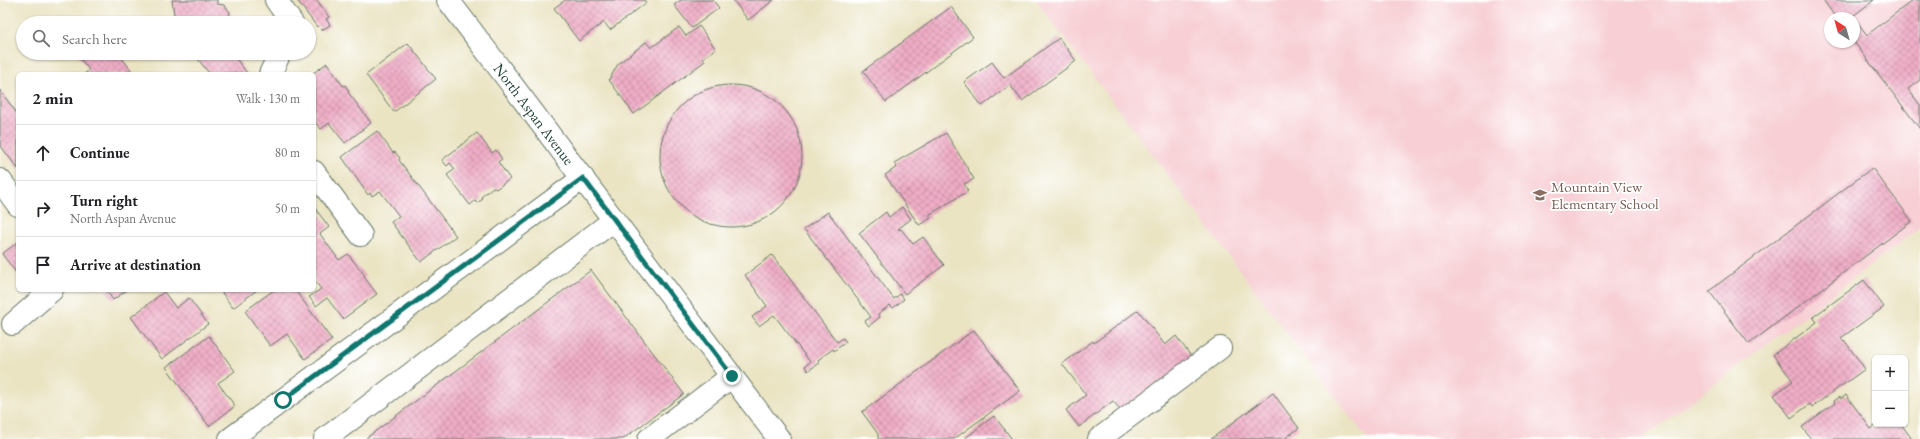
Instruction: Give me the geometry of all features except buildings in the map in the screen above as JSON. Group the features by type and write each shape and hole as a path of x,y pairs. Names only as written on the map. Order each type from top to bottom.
{"street":[{"path":"276,0 287,16"},
{"name":"North Aspan Avenue","path":"448,0 779,439"},
{"path":"271,72 277,60"},
{"path":"316,175 360,235"},
{"path":"230,439 583,178"},
{"path":"0,180 16,202"},
{"path":"325,439 614,220"},
{"path":"12,324 50,292"},
{"path":"1099,439 1220,348"},
{"path":"649,439 732,376"}],"shaded area":[{"path":"1036,0 1920,0 1920,228 1642,439 1367,439"}],"place":[{"name":"Mountain View Elementary School","path":"1540,195"}],"route":[{"path":"283,400 583,178 732,376"}]}
